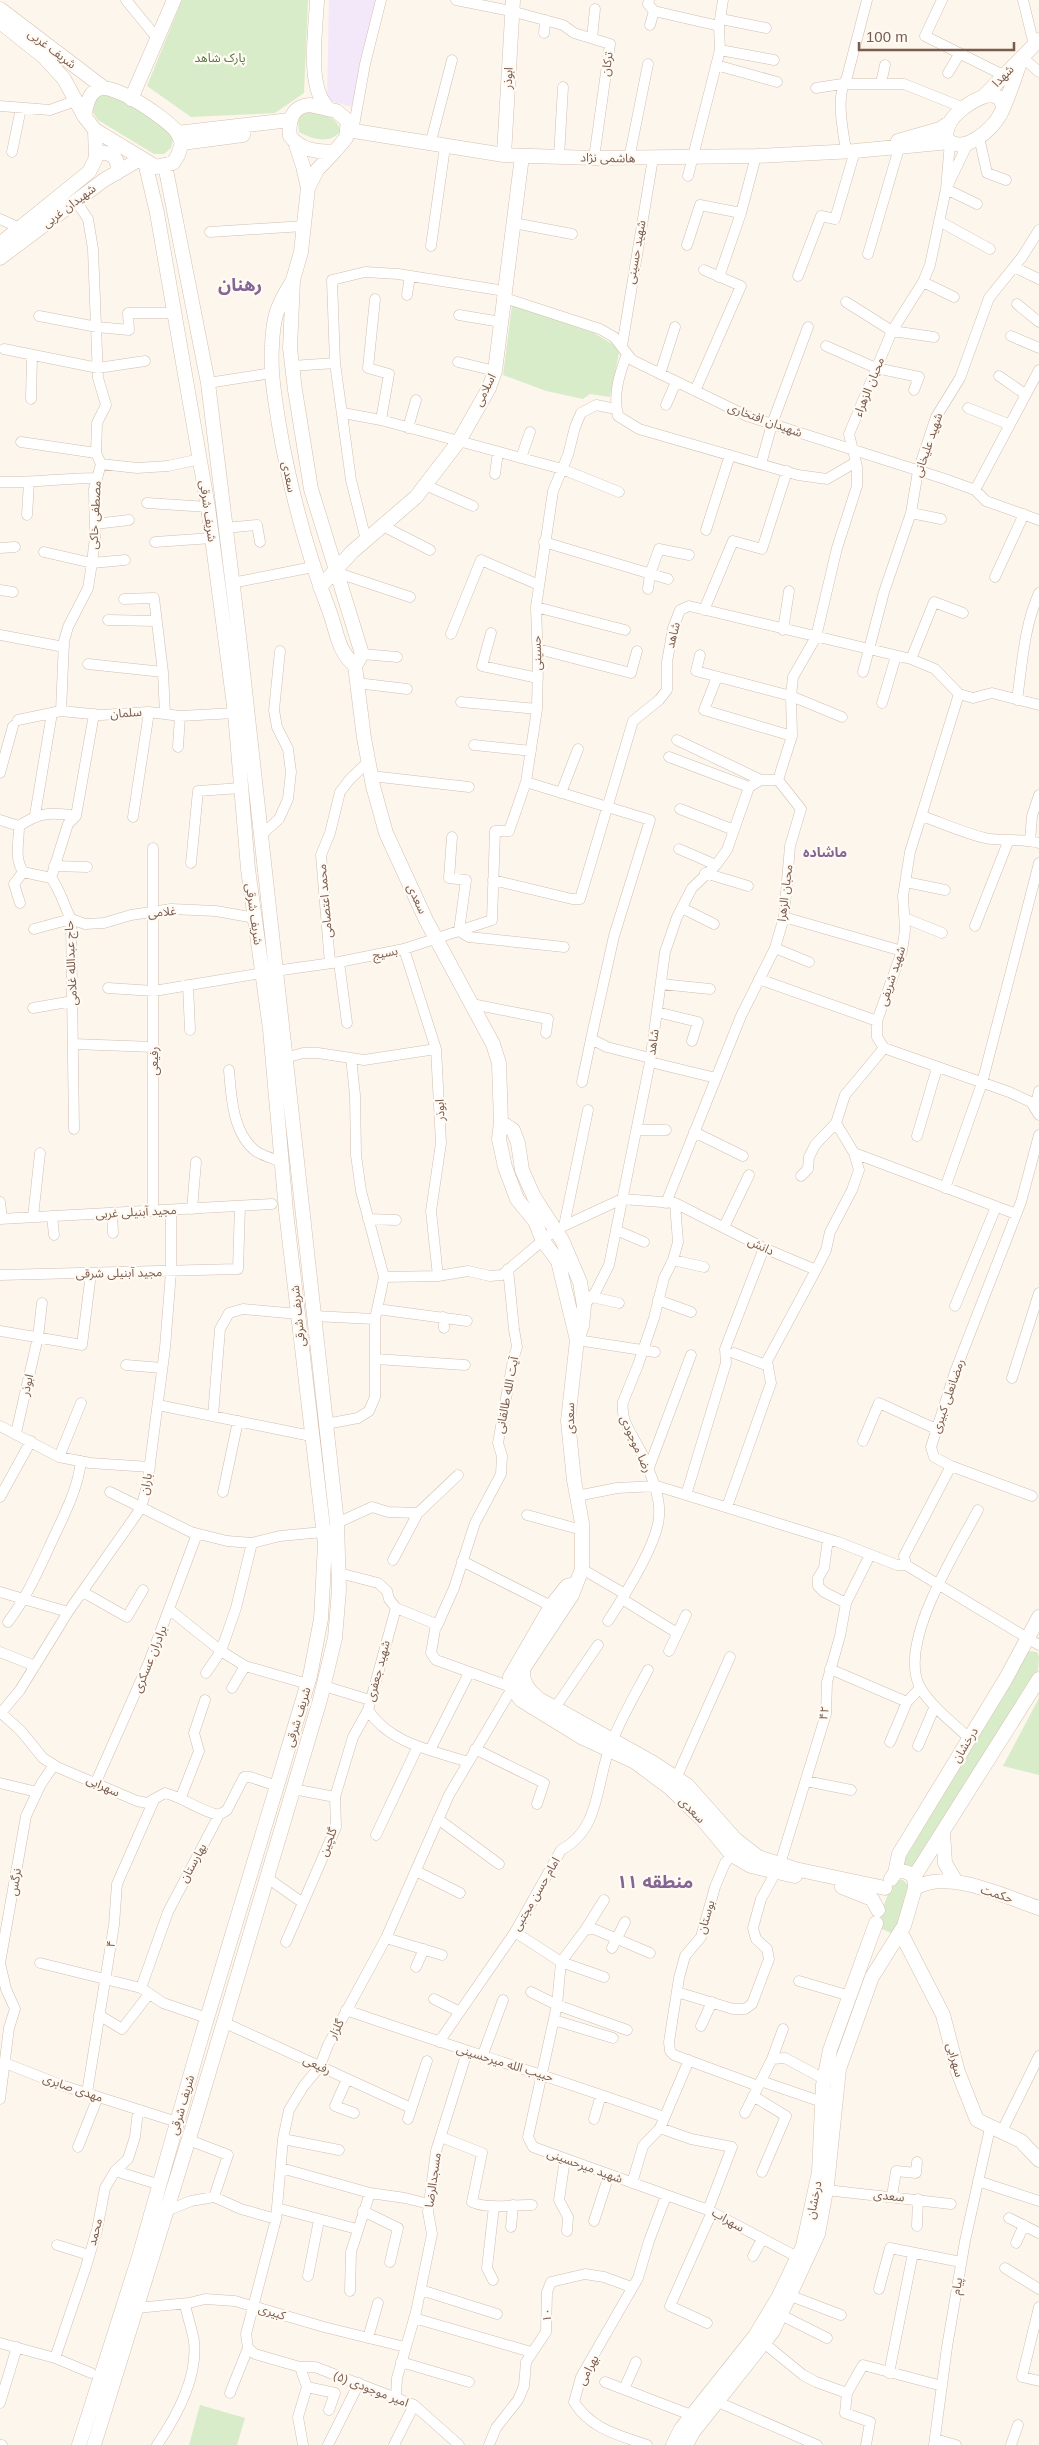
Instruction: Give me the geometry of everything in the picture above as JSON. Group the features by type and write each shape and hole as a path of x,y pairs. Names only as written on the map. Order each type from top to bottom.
{"main road":[{"path":"131,99 174,0"},
{"path":"317,0 314,75 318,94 328,108"},
{"name":"ابوذر","path":"504,155 512,6"},
{"name":"شریف غربی","path":"0,9 104,88 112,88 160,116 180,138"},
{"name":"شریف غربی","path":"0,22 44,57 63,77 78,100 84,116 95,130 143,160"},
{"name":"شهدا","path":"949,124 964,108 984,96 1037,43"},
{"name":"شهدا","path":"974,140 1000,116 1022,57"},
{"path":"63,77 70,76 74,72 73,65"},
{"path":"308,188 290,124 314,75"},
{"path":"84,116 90,96 104,88"},
{"path":"984,96 996,96 1003,106"},
{"path":"299,107 316,105 328,108 343,115 348,121 351,130 342,146 317,170 308,188"},
{"path":"143,160 156,167 173,163 178,155 180,138 290,124"},
{"path":"949,124 946,135 950,142"},
{"name":"هاشمی نژاد","path":"869,150 940,129 949,124"},
{"path":"95,130 96,154 103,152 116,158 117,173"},
{"name":"هاشمی نژاد","path":"351,130 430,145 504,155 594,158 756,156 899,148 950,142 958,145 974,140"},
{"path":"295,142 310,149 335,151"},
{"name":"شهیدان غربی","path":"0,244 89,172 96,154"},
{"name":"اسلامی","path":"320,587 366,540 416,497 459,441 489,388 495,371 502,322 522,156"},
{"name":"شهیدان غربی","path":"0,258 76,201 117,173 143,160"},
{"name":"شریف شرقی","path":"94,2445 102,2376 136,2308 189,2140 254,1915 324,1686 335,1638 339,1573 337,1522 284,1058 268,972 255,918 235,713 208,507 157,213 143,160"},
{"name":"شریف شرقی","path":"79,2445 139,2257 207,2018 308,1684 321,1619 325,1544 311,1436 282,1162 270,1029 260,836 226,528 208,383 165,165"},
{"name":"سعدی","path":"308,188 301,252 293,280 290,348 303,449 311,488 358,660 357,683 370,769 386,833 436,938 493,1044 499,1063 501,1122 499,1139 505,1167 517,1199 535,1221 543,1242 558,1261 577,1340"},
{"name":"سعدی","path":"293,280 277,306 272,346 274,394 292,489 313,567 343,656 358,660"},
{"path":"272,373 292,366"},
{"name":"سعدی","path":"501,1122 513,1130 518,1143 522,1170 534,1196 560,1228 562,1240 588,1301 577,1340 568,1421 582,1530 582,1569 572,1595 523,1669 517,1683"},
{"path":"294,1277 308,1275"},
{"name":"سعدی","path":"575,1584 567,1586 551,1606 510,1677 517,1683 522,1700 551,1713 582,1738 610,1745 634,1762 674,1783 687,1785 742,1845 758,1857 778,1868 854,1890 872,1898 877,1916 878,1933 886,1938 898,1936"},
{"name":"درخشان","path":"686,2445 693,2432 764,2343 791,2296 802,2260 819,2172 824,2079 830,2050 850,1996 885,1888 895,1873 899,1854 969,1738 1033,1641 1039,1617"},
{"path":"915,1882 943,1833 1039,1679"},
{"name":"سعدی","path":"674,1783 732,1856 751,1866 795,1869 885,1888"},
{"path":"895,1873 905,1871 915,1882 923,1883 955,1880 945,1863 943,1833"},
{"name":"حکمت","path":"955,1880 1039,1908"},
{"name":"درخشان","path":"673,2445 692,2415 755,2336 818,2234 826,2190 838,2069 872,1977 898,1936 915,1882"},
{"path":"239,1911 254,1915"},
{"name":"سهرابی","path":"898,1936 943,2015 967,2100 977,2120 1022,2141 1039,2160"}],"street":[{"path":"126,0 157,38"},
{"path":"351,130 381,0"},
{"name":"ترکان","path":"456,0 512,6 545,20 563,25 574,33 610,44 594,158"},
{"path":"649,0 648,4 654,11 766,28"},
{"path":"688,176 720,50 720,22 723,0"},
{"path":"798,276 821,216 835,219 850,151 842,114 842,84 847,77 867,0"},
{"path":"942,0 925,36 1003,75"},
{"path":"1023,0 1037,43"},
{"path":"592,38 595,9"},
{"path":"650,25 654,11"},
{"path":"544,33 545,20"},
{"path":"720,50 774,60"},
{"path":"948,73 960,53"},
{"path":"1022,57 1039,72"},
{"path":"430,145 452,60"},
{"path":"629,158 648,64"},
{"path":"716,65 777,82"},
{"path":"881,83 885,65"},
{"path":"816,88 842,84 904,84 964,108"},
{"path":"559,157 563,87"},
{"path":"0,106 50,110 78,100"},
{"path":"12,152 21,108"},
{"path":"974,140 987,172 1006,180"},
{"path":"974,140 946,189 977,204"},
{"name":"محبان الزهراء","path":"816,637 837,548 857,486 856,462 850,434 892,331 923,282 930,265 946,189 950,142"},
{"path":"431,246 445,147"},
{"path":"868,254 899,148"},
{"path":"719,277 741,212 756,156"},
{"name":"شهید حسینی","path":"624,350 653,158"},
{"name":"مصطفی خاکی","path":"34,816 56,712 68,627 88,588 95,524 94,489 100,464 96,453 97,423 106,405 100,389 98,368 93,249 88,219 76,201"},
{"path":"687,245 700,204 741,212"},
{"path":"0,219 20,228"},
{"path":"939,221 990,249"},
{"path":"514,223 572,234"},
{"path":"210,232 304,226"},
{"name":"شهید علیخانی","path":"863,672 884,592 911,513 918,471 936,417 960,378 989,298 1014,268 1039,230"},
{"path":"1014,268 1039,279"},
{"path":"695,391 741,286 704,270"},
{"name":"شهیدان افتخاری","path":"335,363 332,280 365,272 410,276 505,295 600,329 624,350 632,360 747,416 975,490 986,500 1039,520"},
{"path":"407,295 410,276"},
{"path":"923,282 954,298"},
{"path":"375,299 368,368 389,374 381,420"},
{"path":"846,302 892,331 934,337"},
{"path":"1018,304 1039,322"},
{"path":"39,316 97,327 130,330 128,313 175,313"},
{"path":"459,315 502,322"},
{"path":"660,374 675,327"},
{"path":"761,464 772,424 808,327"},
{"path":"1011,336 1039,348"},
{"path":"826,346 876,368 918,377 914,390"},
{"path":"4,349 98,368 144,361"},
{"path":"624,350 615,401 616,409 618,416 640,429 787,471 827,479 856,462"},
{"path":"31,399 32,355"},
{"path":"458,362 495,371"},
{"path":"292,366 335,363 351,480 366,540"},
{"path":"975,490 1008,424 1039,370"},
{"path":"208,383 272,373"},
{"path":"999,376 1025,394"},
{"path":"666,405 676,382"},
{"path":"408,428 416,400"},
{"name":"حسینی","path":"492,920 495,831 509,831 526,782 537,709 538,649 536,607 544,542 553,491 568,455 575,426 582,413 596,405 616,409"},
{"path":"968,408 1008,424"},
{"path":"343,413 381,420 562,469 619,492"},
{"path":"521,458 530,432"},
{"path":"20,442 96,453"},
{"path":"495,474 498,452"},
{"path":"706,530 730,455"},
{"path":"100,464 137,468 168,466 200,459"},
{"path":"704,610 733,541 762,549 787,471"},
{"path":"0,482 29,483 69,478 96,478"},
{"path":"27,515 29,483"},
{"path":"425,485 473,506"},
{"path":"147,503 208,507"},
{"path":"911,513 940,519"},
{"path":"995,577 1024,514"},
{"path":"95,524 129,520"},
{"path":"226,528 257,525 260,542"},
{"path":"383,526 430,550"},
{"path":"155,542 212,538"},
{"path":"544,542 668,580"},
{"path":"0,548 15,547"},
{"path":"648,589 650,574 659,549 689,556"},
{"path":"44,552 92,563 126,560"},
{"path":"451,634 481,560 539,584"},
{"path":"232,583 313,567"},
{"path":"335,572 410,597"},
{"path":"0,590 13,592"},
{"path":"783,630 789,591"},
{"path":"1018,700 1029,627 1033,608 1039,594"},
{"path":"124,599 154,598 165,714"},
{"path":"911,659 934,602 963,613"},
{"name":"شاهد","path":"493,880 572,899 580,899 609,808 633,721 659,700 667,690 667,662 673,628 680,610 688,606 911,659 936,669 959,694"},
{"path":"536,607 625,630"},
{"path":"108,620 156,621"},
{"path":"491,633 482,666 538,678"},
{"path":"0,634 64,647"},
{"path":"678,740 761,780 778,780 792,736 791,696 793,677 816,637"},
{"path":"538,649 630,673 637,650"},
{"path":"260,836 279,819 288,799 291,772 288,749 277,727 274,710 280,650"},
{"path":"700,656 696,671 791,696 842,717"},
{"path":"882,703 896,656"},
{"path":"358,660 398,658"},
{"path":"88,664 162,672"},
{"path":"717,677 704,710 792,736"},
{"path":"357,683 407,689"},
{"path":"959,694 973,698 992,693 1039,705"},
{"name":"شهید شریفی","path":"884,1048 878,1037 876,1020 902,951 905,918 903,896 910,852 959,694"},
{"path":"460,702 537,709"},
{"name":"سلمان","path":"0,773 2,755 16,723 56,712 94,714 149,712 180,716 235,713"},
{"path":"133,818 149,712"},
{"path":"23,872 51,878 68,824 76,816 94,714"},
{"path":"178,747 180,716"},
{"path":"474,745 531,750"},
{"path":"561,793 578,749"},
{"path":"669,757 749,787 761,780"},
{"path":"370,769 469,786"},
{"name":"محمد اعتصامی","path":"347,1023 334,962 322,855 330,833 340,792 350,779 370,769"},
{"name":"محبان الزهرا","path":"670,1203 694,1132 759,979 775,948 784,917 790,846 801,809 778,780"},
{"path":"526,782 650,820 614,936 582,1082"},
{"name":"شاهد","path":"588,1301 609,1265 650,1060 665,952 692,888 705,873 716,865 727,850 749,787"},
{"path":"191,863 198,791 241,788"},
{"path":"922,816 983,838 1008,842 1034,842 1032,816 1039,798"},
{"path":"680,809 734,830"},
{"path":"19,826 34,816 59,813 76,816"},
{"path":"0,820 19,826"},
{"path":"19,826 16,858 23,872"},
{"path":"452,837 449,878 466,880 459,930 469,937 564,947"},
{"path":"975,926 1008,842"},
{"name":"رفیعی","path":"153,848 153,1211"},
{"path":"679,849 716,865"},
{"path":"944,1188 982,1083 1039,863"},
{"path":"54,866 87,867"},
{"path":"20,903 14,884 23,872"},
{"path":"705,873 748,886"},
{"name":"حاج عبدالله غلامی","path":"51,878 57,885 60,900 71,919 74,1001 74,1129"},
{"path":"906,882 945,890"},
{"path":"682,908 714,924"},
{"name":"غلامی","path":"71,919 85,924 104,923 171,909 216,911 255,918"},
{"path":"784,917 902,951"},
{"path":"905,918 942,933"},
{"path":"34,929 71,919"},
{"name":"بسیج","path":"108,988 154,991 334,962 404,949 492,920"},
{"path":"775,948 809,962"},
{"name":"ابوذر","path":"404,949 436,1049 441,1143 431,1211 438,1276"},
{"path":"759,979 876,1020"},
{"path":"661,984 710,989"},
{"path":"188,986 190,1030"},
{"path":"34,1008 74,1001"},
{"path":"472,1004 548,1019 546,1033"},
{"path":"657,1012 698,1022 692,1041"},
{"path":"591,1039 607,1047 716,1078"},
{"path":"73,1044 154,1047"},
{"path":"801,1176 808,1169 809,1157 815,1145 836,1123 845,1095 884,1048 1031,1102 1037,1112"},
{"path":"284,1058 303,1053 318,1053 364,1060 436,1049"},
{"path":"326,1424 358,1418 369,1411 375,1397 376,1314 384,1277 368,1219 356,1155 356,1095 352,1058"},
{"path":"917,1136 937,1068"},
{"path":"229,1070 232,1101 244,1140 258,1152 282,1162"},
{"path":"1037,1112 1039,1092"},
{"path":"560,1228 588,1110"},
{"path":"727,1507 770,1383 767,1361 826,1250 830,1232 852,1190 859,1170 854,1153 836,1123"},
{"path":"637,1130 666,1130"},
{"path":"694,1132 743,1156"},
{"name":"رمضانعلی کبیری","path":"951,1466 934,1457 931,1447 955,1372 1016,1214 1039,1135"},
{"path":"33,1217 40,1153"},
{"path":"854,1153 1016,1214"},
{"path":"192,1209 196,1162"},
{"path":"724,1227 749,1175"},
{"path":"384,1277 438,1276 468,1271 490,1276 502,1275 560,1228 622,1199"},
{"name":"دانش","path":"622,1199 670,1203 724,1227 764,1248 816,1270"},
{"path":"0,1202 1,1219"},
{"name":"رضا موجودی","path":"608,1621 655,1538 660,1515 654,1486 648,1470 621,1413 623,1402 643,1349 664,1278 673,1260 678,1242 670,1203"},
{"name":"مجید آبنیلی غربی","path":"1,1219 272,1204"},
{"name":"مجید آبنیلی شرقی","path":"0,1275 238,1269 240,1206"},
{"path":"955,1306 996,1207"},
{"name":"باران","path":"1,1714 20,1690 68,1612 141,1508 150,1467 162,1368 171,1272 171,1210"},
{"path":"112,1213 113,1233"},
{"path":"52,1216 54,1235"},
{"path":"368,1219 396,1220"},
{"path":"616,1230 644,1242"},
{"path":"686,1495 726,1363 725,1349 764,1248"},
{"path":"673,1260 704,1267"},
{"name":"آیت الله طالقانی","path":"508,1270 517,1347 498,1444 502,1456 501,1474 474,1523 454,1588 437,1626 431,1653 436,1660 469,1672 517,1683"},
{"path":"0,1330 82,1345 91,1272"},
{"path":"1012,1378 1039,1293"},
{"path":"658,1300 691,1312"},
{"path":"588,1301 619,1303"},
{"name":"ابوذر","path":"16,1433 38,1337 42,1303"},
{"path":"213,1416 220,1329 229,1313 243,1309 298,1314"},
{"path":"313,1316 376,1314 443,1323 467,1320"},
{"path":"577,1340 655,1352"},
{"path":"734,1353 768,1366"},
{"path":"648,1470 690,1354"},
{"path":"376,1359 465,1365"},
{"path":"126,1365 162,1368"},
{"path":"863,1441 879,1403 936,1429"},
{"path":"59,1457 81,1404"},
{"path":"158,1405 311,1436"},
{"path":"223,1492 238,1421"},
{"path":"0,1426 59,1457 81,1461 150,1467"},
{"path":"0,1497 31,1441"},
{"path":"8,1622 25,1599 70,1504 79,1476 81,1461"},
{"path":"906,1565 904,1556 951,1466 1032,1496"},
{"path":"393,1560 418,1513 458,1475"},
{"path":"577,1496 617,1488 654,1486 828,1539 897,1565 906,1565 1033,1641"},
{"path":"110,1492 197,1534 252,1543 290,1534 323,1532"},
{"path":"337,1522 372,1507 388,1512 418,1513"},
{"path":"969,1738 935,1706 920,1688 916,1671 918,1634 927,1608 978,1510"},
{"path":"527,1515 582,1530"},
{"name":"برادران عسکری","path":"96,1782 150,1662 197,1534"},
{"path":"828,1539 824,1568 818,1578 818,1586 824,1592 846,1603"},
{"path":"206,1673 221,1651 236,1608 252,1543"},
{"name":"۴۲","path":"712,2002 745,2010 752,2004 769,1959 767,1949 756,1939 753,1928 761,1899 778,1868 826,1714 827,1682 840,1636 846,1603 870,1555"},
{"path":"462,1561 551,1606"},
{"path":"582,1569 677,1633"},
{"path":"339,1573 378,1583 387,1591 396,1608 437,1626"},
{"path":"83,1592 127,1617 143,1590"},
{"path":"0,1592 68,1612"},
{"name":"شهید جعفری","path":"396,1608 369,1705 373,1719 401,1740 468,1762"},
{"path":"170,1610 221,1651 245,1666 308,1684"},
{"path":"669,1651 686,1615"},
{"path":"551,1713 598,1645"},
{"path":"0,1652 35,1666"},
{"path":"674,1783 730,1657"},
{"path":"232,1688 245,1666"},
{"path":"830,1668 907,1702"},
{"name":"امام حسن مجتبی","path":"438,2042 515,1932 561,1850 575,1843 590,1820 610,1745 648,1670"},
{"path":"430,1750 469,1672"},
{"name":"گلزار","path":"230,2393 248,2348 246,2334 276,2213 283,2139 289,2110 303,2087 320,2066 346,2010 386,1938 438,1819 475,1749 517,1683"},
{"path":"324,1686 369,1705"},
{"path":"890,1742 907,1702 920,1688"},
{"path":"204,1700 194,1732 199,1751 181,1797 206,1812 219,1815"},
{"name":"گلچین","path":"286,1942 336,1827 335,1797 353,1737 369,1705"},
{"path":"918,1746 935,1706"},
{"name":"سهرابی","path":"1,1714 20,1731 43,1758 54,1765 137,1801 147,1803 165,1793 181,1797"},
{"path":"376,1835 418,1746"},
{"path":"475,1749 544,1784 537,1804"},
{"name":"نرگس","path":"5,2063 9,2028 15,2009 6,1989 0,1964 26,1816 54,1765"},
{"name":"بهارستان","path":"99,2015 122,2029 145,1991 168,1912 219,1815 227,1810 244,1777 250,1777 277,1786"},
{"path":"806,1781 851,1790"},
{"path":"0,1783 38,1792"},
{"path":"293,1789 335,1797"},
{"name":"۴","path":"87,2093 114,1925 117,1884 154,1800"},
{"path":"438,1819 499,1864"},
{"name":"بوستان","path":"689,2060 670,2051 677,1992 685,1956 701,1937 715,1887 725,1863 742,1845"},
{"path":"416,1871 460,1893"},
{"path":"266,1876 303,1903"},
{"path":"561,1962 604,1900"},
{"path":"614,1943 625,1922"},
{"path":"585,1930 594,1929 614,1943 650,1953"},
{"path":"515,1932 561,1962 604,1977"},
{"path":"386,1938 442,1955"},
{"path":"416,1967 424,1949"},
{"name":"شهید میرحسینی","path":"561,1962 557,2005 528,2137 533,2147 710,2211"},
{"path":"40,1963 145,1991 163,2003 207,2018"},
{"path":"799,1981 850,1996"},
{"path":"532,1992 557,2005 627,2030"},
{"path":"677,1992 712,2002 702,2026"},
{"path":"434,1999 460,2012"},
{"path":"482,2057 503,2000"},
{"name":"حبیب الله میرحسینی","path":"346,2010 482,2057 602,2095 662,2122 690,2139 732,2147"},
{"path":"554,2020 613,2038"},
{"name":"رفیعی","path":"223,2022 411,2108"},
{"path":"745,2113 772,2059 783,2029"},
{"name":"مسجدالرضا","path":"396,2397 397,2378 421,2290 432,2234 428,2212 436,2151 467,2052"},
{"name":"پیام","path":"935,2442 962,2262 978,2181 995,2130 1039,2056"},
{"path":"772,2059 785,2058 824,2079"},
{"path":"632,2183 643,2146 662,2122 689,2060 759,2084 822,2102"},
{"path":"408,2120 427,2061"},
{"path":"0,2098 5,2063"},
{"name":"مهدی صابری","path":"5,2063 98,2097 177,2122"},
{"path":"346,2079 335,2106 354,2112"},
{"path":"594,2119 602,2095"},
{"path":"753,2096 786,2116 762,2172"},
{"path":"78,2147 98,2097"},
{"name":"محمد","path":"55,2358 89,2255 105,2188 115,2171 128,2159 135,2137 138,2110"},
{"path":"441,2137 482,2153 472,2202 485,2208 513,2204 532,2205"},
{"path":"283,2139 340,2150"},
{"path":"189,2140 228,2155 214,2197"},
{"name":"سهراب","path":"732,2147 710,2211 802,2260"},
{"path":"565,2159 559,2200 568,2217 567,2231"},
{"path":"892,2196 896,2171 916,2173 918,2162"},
{"path":"281,2168 370,2193 429,2204"},
{"path":"115,2171 154,2183"},
{"path":"594,2220 609,2174"},
{"path":"978,2181 1039,2201"},
{"name":"سعدی","path":"826,2190 951,2204"},
{"path":"350,2291 351,2252 362,2211 370,2193"},
{"path":"631,2287 640,2272 649,2241 666,2196"},
{"path":"166,2211 191,2201 214,2197 241,2209 320,2220 357,2229"},
{"path":"917,2226 918,2199"},
{"path":"511,2227 513,2204"},
{"path":"493,2280 487,2268 494,2206"},
{"path":"362,2211 398,2228 390,2262"},
{"path":"707,2323 670,2306 710,2211"},
{"path":"1009,2218 1039,2233"},
{"path":"308,2276 320,2220"},
{"path":"1016,2243 1024,2225"},
{"path":"753,2256 762,2239"},
{"path":"58,2245 89,2255"},
{"path":"879,2288 890,2248 962,2262"},
{"path":"889,2373 913,2253"},
{"path":"1005,2268 1039,2289"},
{"name":"۱۰","path":"489,2445 496,2428 518,2400 524,2386 526,2362 546,2332 547,2292 550,2282 585,2274 604,2277 631,2287"},
{"name":"بهرامی","path":"631,2287 596,2355 582,2377 574,2402 594,2425 647,2445"},
{"path":"421,2290 497,2314"},
{"path":"791,2296 841,2314"},
{"name":"کبیری","path":"136,2308 184,2304 205,2299 235,2301 324,2328 405,2347"},
{"path":"368,2338 378,2303"},
{"path":"158,2445 179,2408 190,2380 194,2342 184,2304"},
{"path":"1039,2308 1022,2377 1039,2381"},
{"path":"780,2315 827,2338"},
{"path":"414,2318 531,2352"},
{"path":"0,2343 55,2358 102,2376"},
{"path":"764,2343 803,2375 816,2382 847,2393"},
{"path":"0,2403 17,2347"},
{"name":"امیر موجودی (۵)","path":"248,2348 255,2354 300,2366 316,2367 414,2405 458,2445"},
{"path":"401,2362 469,2382"},
{"path":"624,2389 636,2362"},
{"path":"300,2366 306,2387 298,2417 303,2445"},
{"path":"866,2445 870,2422 845,2413 847,2393 863,2366 942,2386"},
{"path":"606,2382 692,2415"},
{"path":"328,2445 359,2383"},
{"path":"306,2387 335,2393 329,2410"},
{"path":"718,2402 817,2445"},
{"path":"394,2445 414,2405"},
{"path":"1011,2445 1018,2425"},
{"path":"935,2442 956,2445"}],"shaded area":[{"path":"329,0 377,0 352,107 327,100"}],"green space":[{"name":"پارک شاهد","path":"182,0 308,0 304,93 275,113 191,117 147,86"},
{"path":"100,93 130,104 151,117 160,124 173,140 171,148 164,154 154,154 98,120 92,111 95,98"},
{"path":"311,112 333,119 339,126 340,131 332,138 326,139 310,137 299,132 298,117 303,113"},
{"path":"512,305 594,333 614,345 619,353 610,397 590,394 583,399 546,391 503,375"},
{"path":"1028,1651 1037,1652 1039,1657 1038,1670 916,1868 902,1864"},
{"path":"1039,1698 1039,1775 1003,1766"},
{"path":"896,1879 903,1880 908,1885 897,1929 891,1933 882,1929 881,1917 887,1896"},
{"path":"200,2405 245,2418 237,2445 189,2445"}],"district":[{"name":"رهنان","path":"240,285"},
{"name":"ماشاده","path":"825,852"},
{"name":"منطقه ۱۱","path":"655,1882"}]}
